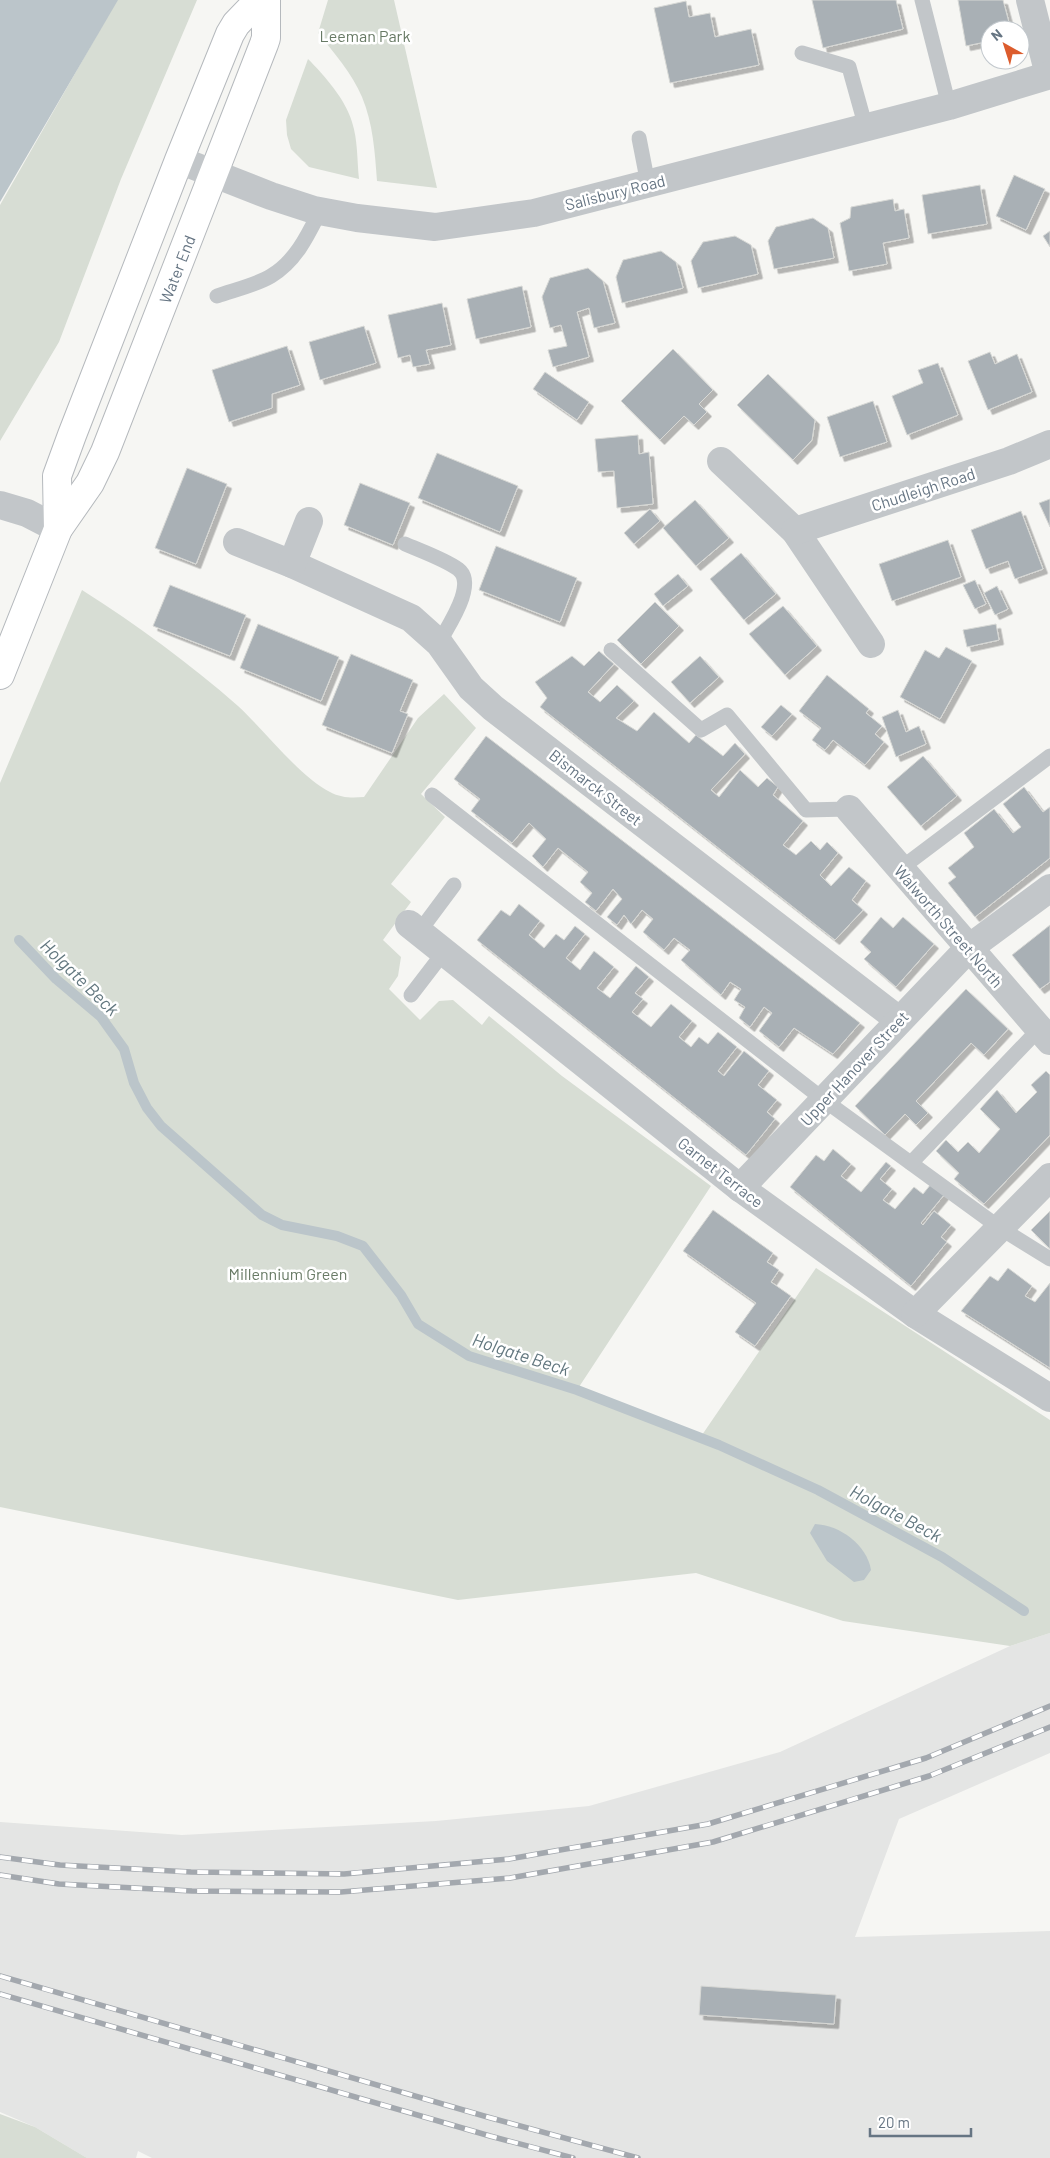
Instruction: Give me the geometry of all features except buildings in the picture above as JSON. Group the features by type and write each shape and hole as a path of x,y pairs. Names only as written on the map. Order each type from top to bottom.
{"main road":[{"name":"Water End","path":"58,529 57,476 179,160 230,34 236,24 259,0"},
{"name":"Water End","path":"0,675 58,529 90,483 105,452 264,44 266,38 266,0"}],"street":[{"path":"1030,0 1050,76"},
{"name":"Salisbury Road","path":"179,160 271,196 320,211 357,218 435,227 534,213 949,106 1050,76"},
{"name":"Chudleigh Road","path":"796,531 1009,461 1050,444"},
{"path":"721,461 796,531 871,644"},
{"path":"0,505 27,513 58,529"},
{"path":"292,564 309,522"},
{"name":"Bismarck Street","path":"237,542 292,564 411,618 439,643 471,688 493,708 899,1020"},
{"name":"Walworth Street North","path":"850,809 969,948 1046,1030"},
{"name":"Upper Hanover Street","path":"740,1188 969,948 1050,888"},
{"name":"Garnet Terrace","path":"414,928 740,1188 915,1314 1050,1398"},
{"path":"915,1314 1050,1177"}],"lane":[{"path":"922,0 949,106"},
{"path":"802,53 849,67 866,128"},
{"path":"639,138 648,184"},
{"path":"216,296 270,277 283,268 301,246 320,211"},
{"path":"405,544 460,570 466,581 463,597 439,643"},
{"path":"611,650 702,730 726,715 806,810 850,809"},
{"path":"900,868 1050,756"},
{"path":"432,795 824,1100 1000,1228 1050,1258"},
{"path":"414,928 454,885"},
{"path":"411,995 444,952"},
{"path":"911,1163 1046,1030"}],"shaded area":[{"path":"0,0 118,0 0,202"},
{"path":"815,1524 824,1525 843,1532 858,1545 864,1552 871,1570 864,1580 854,1582 827,1561 810,1533"},
{"path":"1050,1633 1050,1753 899,1819 855,1937 1050,1931 1050,2158 152,2158 138,2151 136,2158 87,2158 35,2127 0,2112 0,1822 182,1835 436,1821 589,1806 780,1752 1010,1646"}],"green space":[{"path":"117,0 197,0 121,179 59,342 0,441 0,205"},
{"name":"Leeman Park","path":"328,0 394,0 437,188 377,181 371,128 366,107 348,71 318,33"},
{"path":"308,59 334,88 349,114 354,129 359,179 309,167 291,149 287,135 286,120"},
{"name":"Millennium Green","path":"82,590 143,631 201,675 238,706 307,776 330,792 338,795 364,797 418,718 444,694 476,728 421,794 445,817 391,884 411,902 383,940 401,957 398,976 389,989 420,1020 439,1001 453,1000 482,1025 489,1016 562,1076 711,1186 577,1390 702,1435 816,1268 1050,1420 1050,1633 1010,1646 843,1621 696,1573 458,1600 0,1507 0,783"},
{"path":"0,2114 35,2127 87,2158 0,2158"}],"waterway":[{"name":"Holgate Beck","path":"19,940 56,979 101,1017 124,1049 134,1083 147,1108 161,1126 262,1215 282,1225 337,1236 363,1246 401,1295 418,1324 469,1356 577,1390 719,1445 818,1490 942,1557 1024,1611"}],"railway":[{"path":"0,1857 60,1865 191,1872 344,1874 509,1859 708,1824 926,1758 1050,1706"},
{"path":"0,1875 59,1884 192,1891 341,1892 510,1878 713,1842 929,1776 1050,1727"},
{"path":"0,1976 491,2118 638,2158"},
{"path":"0,1994 490,2136 573,2158"}]}
